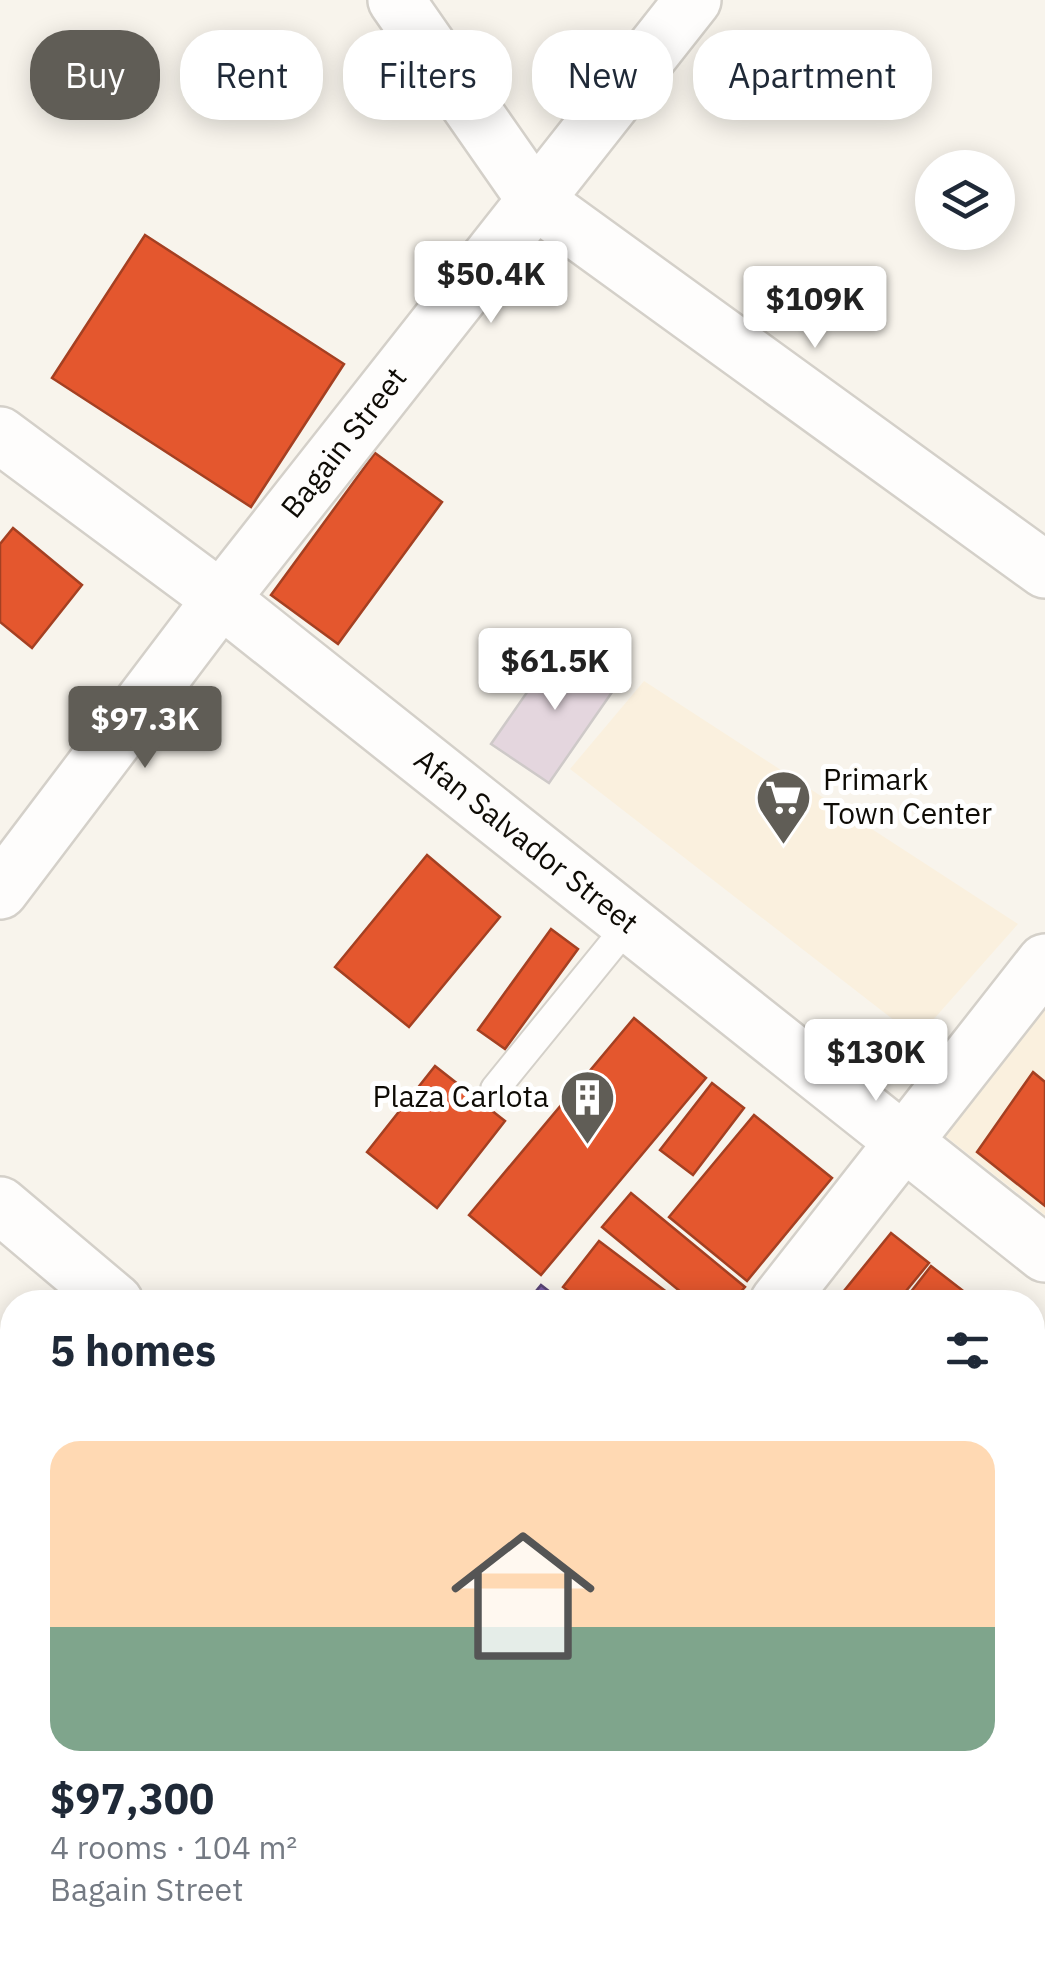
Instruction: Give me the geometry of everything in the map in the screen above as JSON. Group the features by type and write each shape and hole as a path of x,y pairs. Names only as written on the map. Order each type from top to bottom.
{"street":[{"path":"396,0 536,202 1045,570"},
{"name":"Bagain Street","path":"0,891 221,599 693,0"},
{"name":"Afan Salvador Street","path":"0,435 221,599 1045,1254"},
{"path":"787,1290 1045,962"},
{"path":"0,1204 101,1290"}],"lane":[{"path":"495,1088 630,923"}],"shaded area":[{"name":"Primark Town Center","path":"644,681 1018,924 917,1038 570,769"},
{"path":"1045,1007 1045,1215 944,1135"}],"building: Shops":[{"path":"145,235 344,364 251,507 52,378"},
{"path":"375,453 442,502 338,644 271,595"},
{"path":"13,528 82,585 32,648 0,622 0,544"},
{"path":"427,855 500,917 409,1027 335,967"},
{"path":"551,929 578,949 505,1049 478,1030"},
{"name":"Plaza Carlota","path":"634,1018 706,1078 541,1275 469,1215"},
{"path":"435,1066 505,1121 437,1208 367,1152"},
{"path":"1033,1072 1045,1082 1045,1206 977,1152"},
{"path":"712,1083 744,1108 693,1175 660,1150"},
{"path":"754,1115 832,1178 747,1281 669,1217"},
{"path":"631,1193 745,1287 678,1290 602,1227"},
{"path":"891,1233 929,1263 907,1290 845,1290"},
{"path":"599,1241 664,1290 567,1290 563,1287"},
{"path":"931,1266 962,1290 912,1290"}],"building: Other":[{"path":"562,642 619,682 549,783 491,744"}],"place":[{"name":"Primark Town Center","path":"784,846"},
{"name":"Plaza Carlota","path":"588,1146"}]}
